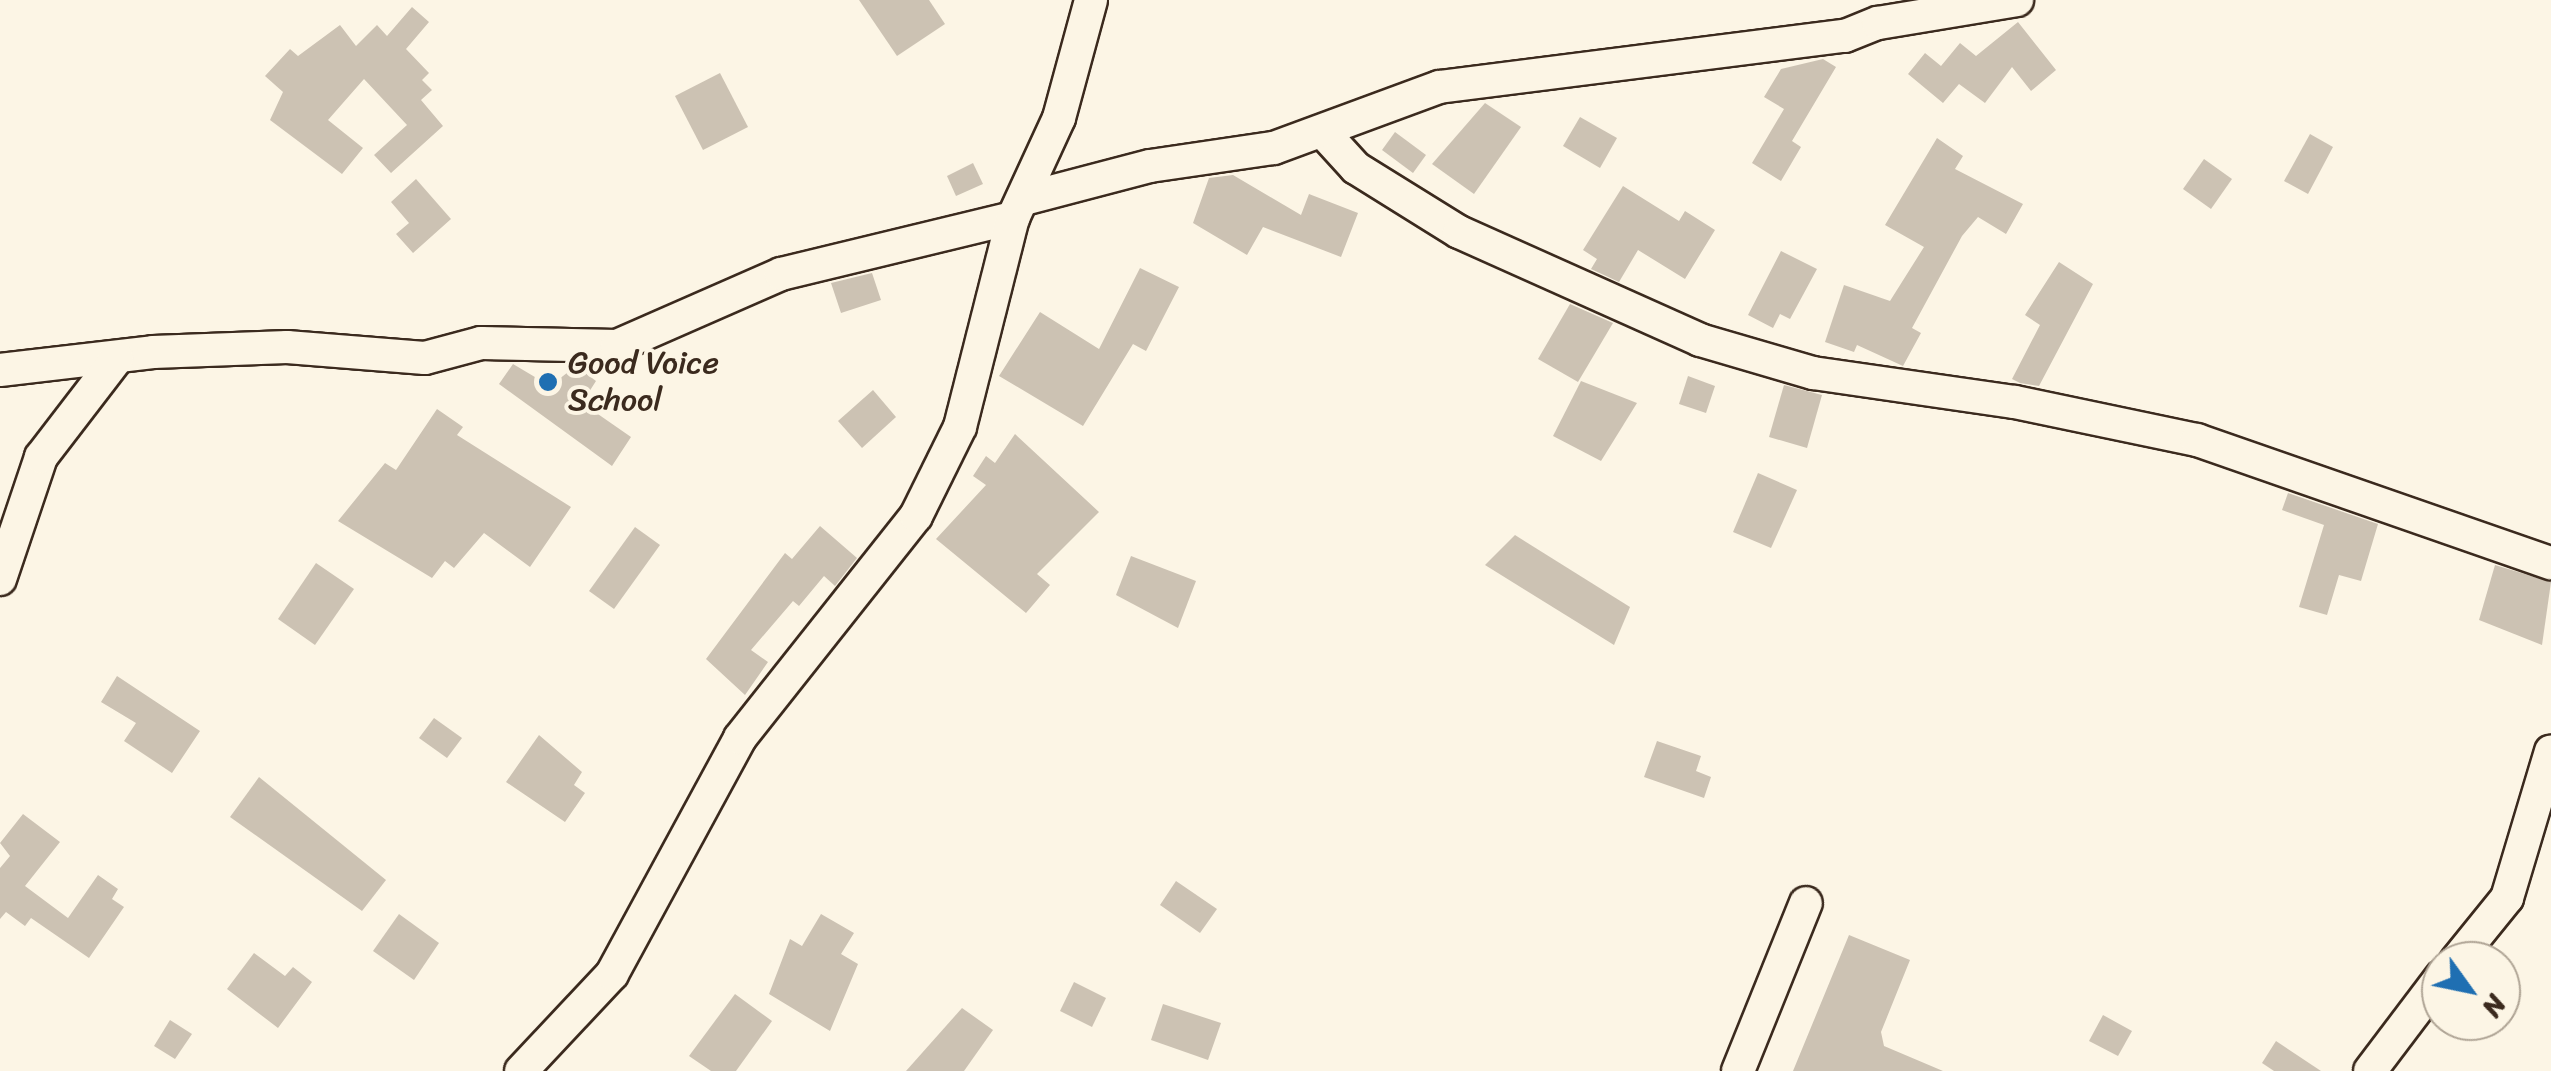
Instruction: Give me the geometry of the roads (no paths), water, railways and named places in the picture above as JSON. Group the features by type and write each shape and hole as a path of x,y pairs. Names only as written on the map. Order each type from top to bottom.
{"street":[{"path":"521,1071 612,974 740,738 916,516 982,362 1019,208 1059,118 1092,0"},
{"path":"0,370 288,347 425,358 482,343 550,340 617,346 781,274 1019,208 1324,133 1439,88 1845,36 2016,0"},
{"path":"1324,133 1356,168 1459,232 1700,340 1813,373 2014,402 2197,440 2551,563"},
{"path":"0,579 41,456 117,358"},
{"path":"2472,941 2507,898 2551,751"},
{"path":"1738,1071 1806,903"},
{"path":"2370,1071 2421,1003"}],"place":[{"name":"Good Voice School","path":"548,382"}]}
